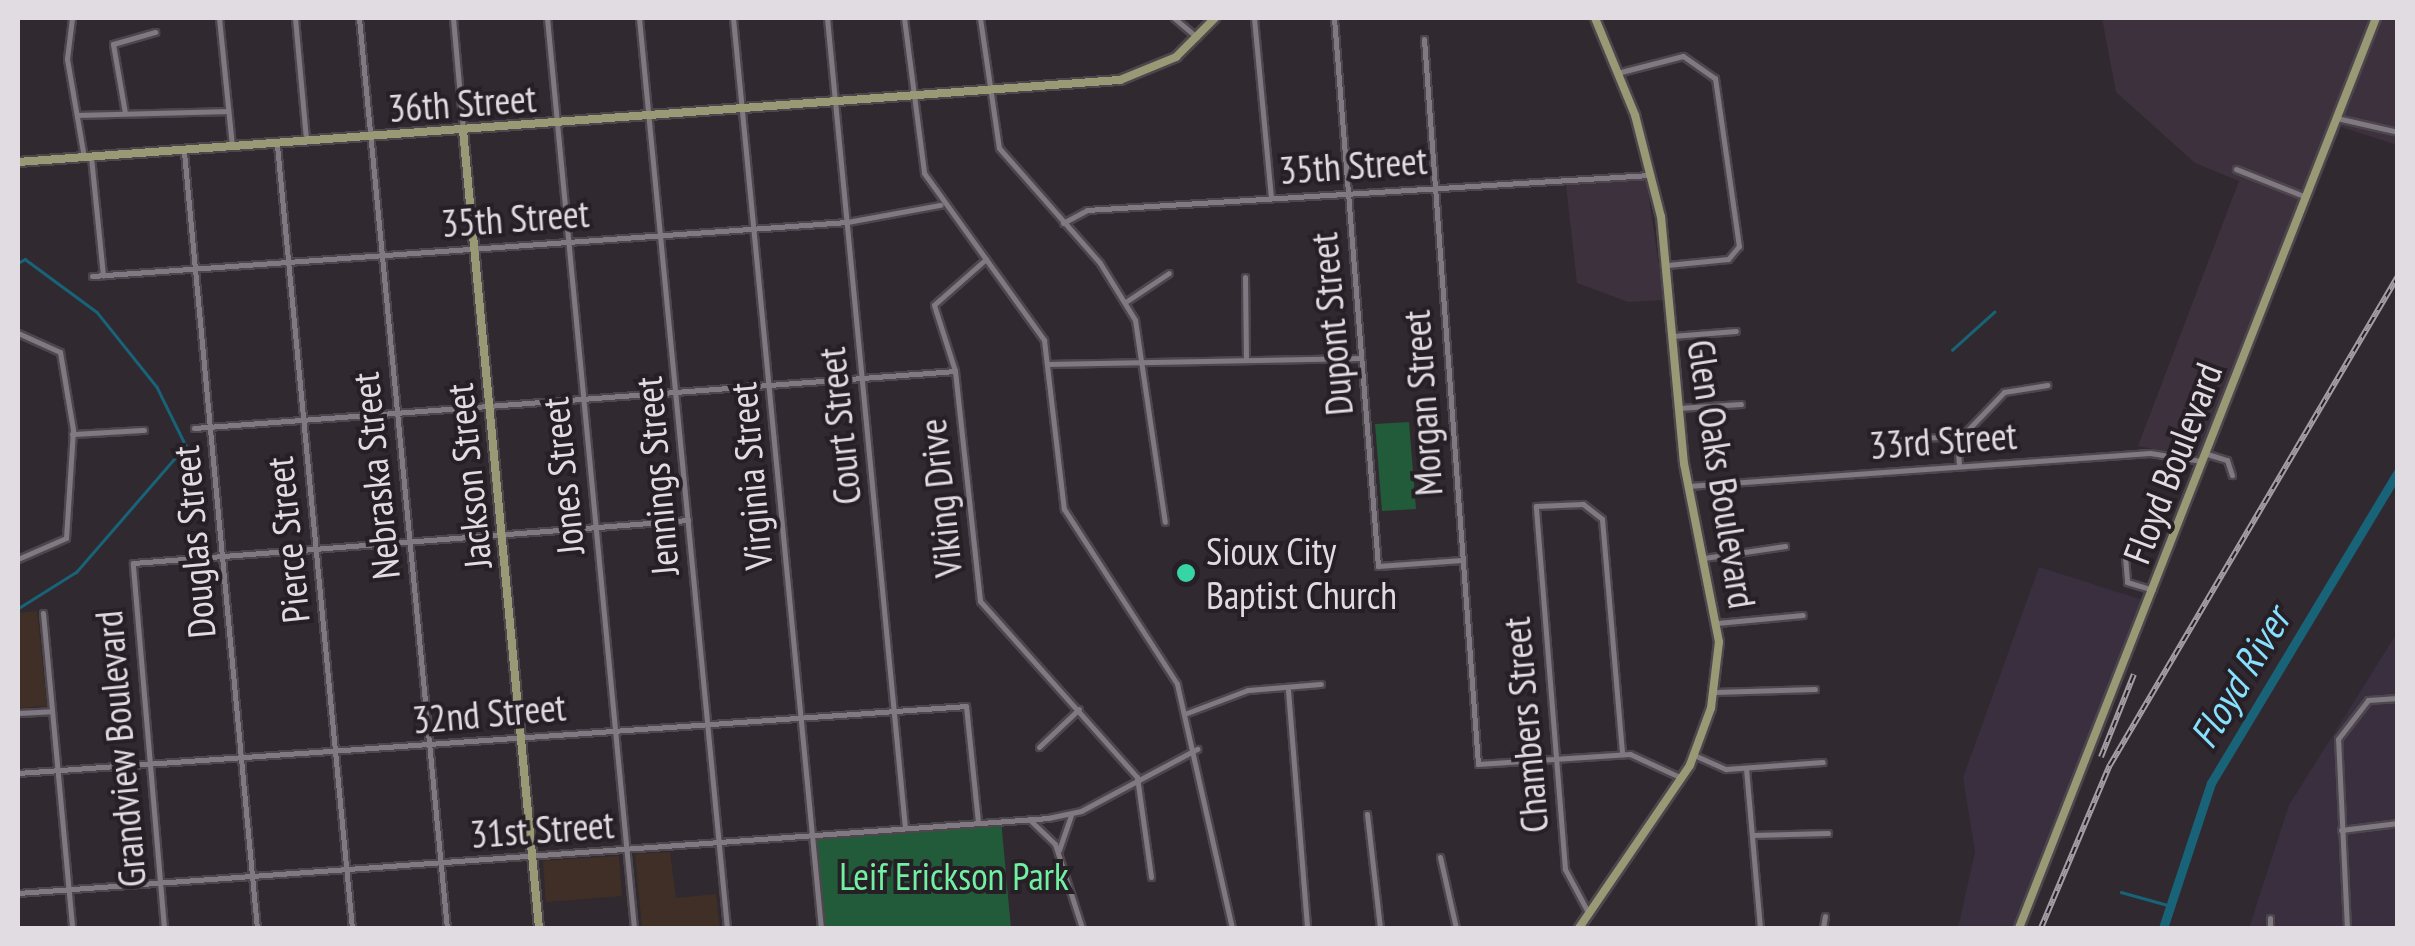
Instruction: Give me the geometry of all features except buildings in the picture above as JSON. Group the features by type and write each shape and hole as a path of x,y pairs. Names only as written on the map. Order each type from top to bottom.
{"main road":[{"name":"36th Street","path":"18,162 1131,78 1198,37 1215,18"},
{"name":"Glen Oaks Boulevard","path":"1589,914 1694,756 1714,692 1717,622 1688,486 1668,265 1652,175 1621,72 1595,18"},
{"name":"Floyd Boulevard","path":"2019,928 2376,18"},
{"name":"Jackson Street","path":"463,130 539,928"},
{"path":"1578,928 1589,914"}],"street":[{"path":"72,18 67,59 87,157 103,275"},
{"path":"219,18 232,148"},
{"path":"295,18 306,143"},
{"name":"Nebraska Street","path":"359,18 447,928"},
{"name":"Jackson Street","path":"453,18 463,130"},
{"name":"Jones Street","path":"547,18 634,928"},
{"name":"Jennings Street","path":"640,18 726,928"},
{"name":"Virginia Street","path":"733,18 821,928"},
{"name":"Court Street","path":"827,18 906,828"},
{"path":"904,18 920,157 940,205 1036,326 1049,364 1068,519 1150,631 1187,714 1198,748 1232,928"},
{"path":"980,18 986,90 1014,174 1062,223 1127,301 1142,358 1165,522"},
{"path":"1174,18 1198,37"},
{"path":"1254,18 1271,198"},
{"name":"Dupont Street","path":"1334,18 1378,566 1462,560"},
{"path":"125,113 112,48 120,37 154,32"},
{"name":"Morgan Street","path":"1424,39 1432,188 1478,764 1556,758"},
{"path":"1621,72 1684,56 1715,78 1740,246 1728,259 1668,265"},
{"path":"79,115 228,111"},
{"path":"2337,118 2398,132"},
{"name":"Pierce Street","path":"277,145 352,928"},
{"name":"Douglas Street","path":"184,152 257,928"},
{"path":"2236,169 2306,197"},
{"name":"35th Street","path":"1062,223 1087,210 1652,175"},
{"name":"35th Street","path":"92,276 847,222 940,205"},
{"name":"Viking Drive","path":"986,259 934,306 955,371 980,602 1139,780"},
{"path":"1127,301 1169,273"},
{"path":"1245,278 1246,360"},
{"path":"1672,336 1736,331"},
{"path":"18,333 60,352 72,434 66,538 18,559"},
{"path":"1049,364 1142,358 1361,358"},
{"path":"194,428 955,371"},
{"path":"1898,439 1956,437 2004,392 2046,384"},
{"path":"1678,408 1741,404"},
{"path":"72,434 144,430"},
{"path":"1956,437 1959,466"},
{"name":"33rd Street","path":"1688,486 2169,453 2202,457"},
{"path":"2202,457 2227,460 2232,475"},
{"name":"Chambers Street","path":"1589,914 1565,870 1536,506 1583,504 1602,519 1622,754"},
{"path":"221,558 688,520"},
{"path":"1704,558 1785,546"},
{"name":"Grandview Boulevard","path":"164,928 132,565 221,558"},
{"path":"2125,558 2127,582 2153,590"},
{"path":"43,613 72,928"},
{"path":"1717,622 1803,615"},
{"path":"1187,714 1248,690 1288,690 1321,684"},
{"path":"1288,690 1307,928"},
{"path":"1714,692 1814,690"},
{"path":"2347,928 2341,732 2368,700 2398,698"},
{"name":"32nd Street","path":"18,773 966,706 978,822"},
{"path":"1040,746 1079,709"},
{"path":"18,713 52,710"},
{"path":"1058,853 1071,816 1198,748"},
{"path":"1556,758 1622,754 1682,778"},
{"path":"1694,756 1746,768 1823,762"},
{"path":"1746,768 1760,928"},
{"path":"1139,780 1151,877"},
{"path":"1367,814 1380,928"},
{"name":"31st Street","path":"18,893 347,872 1071,816"},
{"path":"1029,819 1058,853 1082,928"},
{"path":"2341,830 2398,823"},
{"path":"1753,835 1828,833"},
{"path":"1440,858 1456,928"},
{"path":"1822,928 1825,916"},
{"path":"2270,918 2270,928"}],"shaded area":[{"path":"2102,18 2397,18 2397,145 2341,127 2208,460 2138,446 2239,181 2195,163 2116,92"},
{"path":"1646,178 1664,300 1628,302 1577,283 1566,185"},
{"path":"2039,567 2152,603 2024,928 1958,928 1975,852 1963,778"},
{"path":"37,611 47,706 18,708 18,613"},
{"path":"2397,633 2397,928 2249,928 2289,805"},
{"path":"670,852 676,898 716,894 720,928 642,928 635,854"},
{"path":"619,856 622,896 546,902 543,861"}],"green space":[{"path":"1409,422 1416,509 1382,511 1375,424"},
{"name":"Leif Erickson Park","path":"1001,820 1011,928 821,928 813,835"}],"waterway":[{"path":"18,263 25,259 97,312 157,387 186,446 77,572 18,609"},
{"path":"1952,350 1994,312"},
{"name":"Floyd River","path":"2163,928 2211,783 2398,472"},
{"path":"2121,892 2168,905"}],"railway":[{"path":"2041,928 2110,765 2398,276"},
{"path":"2101,757 2134,674"}],"place":[{"name":"Sioux City Baptist Church","path":"1186,573"}]}
